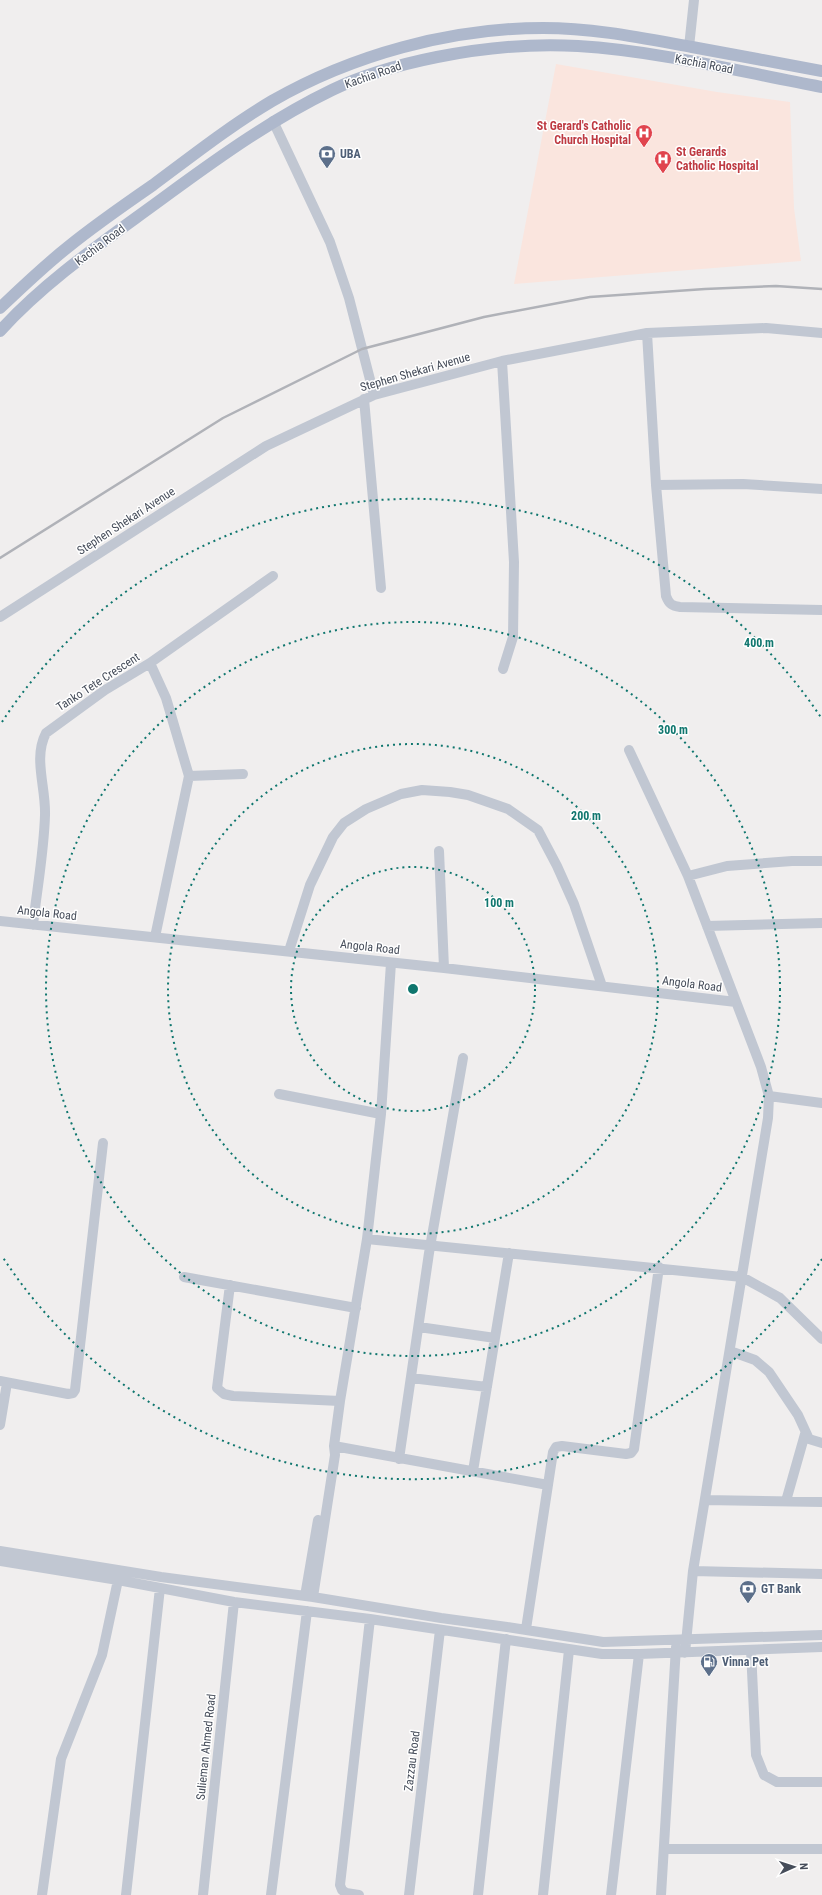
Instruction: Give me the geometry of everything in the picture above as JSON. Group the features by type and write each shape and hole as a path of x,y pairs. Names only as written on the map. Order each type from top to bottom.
{"main road":[{"name":"Kachia Road","path":"0,308 34,275 69,246 225,132 272,102 329,72 410,46 448,37 490,31 541,28 579,29 625,34 822,71"},
{"name":"Kachia Road","path":"0,331 24,307 79,260 236,145 273,121 334,89 413,62 491,48 539,45 583,46 644,53 822,87"}],"street":[{"path":"689,47 694,0"},
{"path":"273,121 330,242 349,298 369,397 381,588"},
{"name":"Stephen Shekari Avenue","path":"0,617 266,446 369,397 502,361 648,333 766,328 822,333"},
{"path":"648,333 656,485 666,596 672,606 822,610"},
{"path":"502,361 514,562 513,637 503,669"},
{"path":"656,485 743,484 822,489"},
{"path":"150,663 273,576"},
{"name":"Tanko Tete Crescent","path":"33,925 45,814 43,781 39,754 42,741 46,733 105,690 150,663 166,698 189,776 155,937"},
{"path":"629,750 688,876 761,1066 769,1096 768,1118 693,1571 687,1640 680,1653"},
{"path":"189,776 243,774"},
{"path":"289,951 310,885 332,837 344,823 366,809 401,794 422,790 450,792 468,795 508,809 538,830 557,866 574,904 602,986"},
{"path":"438,851 444,968"},
{"path":"688,876 727,866 792,860 822,861"},
{"name":"Angola Road","path":"0,921 444,968 736,1002"},
{"path":"707,926 822,923"},
{"path":"309,1597 335,1455 334,1446 340,1401 367,1239 381,1114 391,963"},
{"path":"399,1459 431,1245 464,1058"},
{"path":"279,1094 381,1114"},
{"path":"769,1096 822,1103"},
{"path":"0,1425 3,1382 68,1394 73,1393 75,1390 103,1142"},
{"path":"367,1239 742,1276 780,1298 822,1339"},
{"path":"473,1471 509,1253"},
{"path":"526,1630 553,1452 556,1447 562,1446 626,1454 631,1453 634,1449 659,1268"},
{"path":"184,1277 356,1308"},
{"path":"230,1285 217,1388 224,1394 233,1396 340,1401"},
{"path":"419,1328 495,1338"},
{"path":"730,1351 755,1360 769,1372 798,1415 805,1434 809,1439 822,1443"},
{"path":"411,1378 487,1387"},
{"path":"786,1501 805,1434"},
{"path":"334,1446 548,1485"},
{"path":"704,1500 822,1502"},
{"path":"0,1551 602,1642 822,1635"},
{"path":"0,1561 118,1580 234,1602 370,1619 602,1654 680,1653 822,1646"},
{"path":"693,1571 822,1574"},
{"path":"42,1895 61,1760 102,1655 118,1580"},
{"path":"195,1594 196,1581"},
{"path":"126,1895 160,1588"},
{"name":"Sulieman Ahmed Road","path":"203,1895 234,1602"},
{"path":"271,1895 307,1611"},
{"path":"359,1895 346,1893 342,1890 340,1885 370,1619"},
{"name":"Zazzau Road","path":"410,1895 440,1630"},
{"path":"478,1895 506,1639"},
{"path":"661,1895 680,1653 676,1640"},
{"path":"543,1895 568,1650"},
{"path":"751,1650 756,1755 764,1775 777,1782 822,1782"},
{"path":"611,1895 639,1654"},
{"path":"664,1849 822,1849"}],"shaded area":[{"name":"St Gerards Catholic Hospital","path":"556,64 717,92 790,102 794,208 801,261 514,284"}],"railway":[{"path":"0,558 223,418 362,349 484,317 590,297 776,286 822,289"}],"place":[{"name":"St Gerard's Catholic Church Hospital","path":"644,148"},
{"name":"UBA","path":"327,169"},
{"name":"St Gerards Catholic Hospital","path":"663,174"},
{"name":"GT Bank","path":"748,1604"},
{"name":"Vinna Pet","path":"709,1677"}]}
